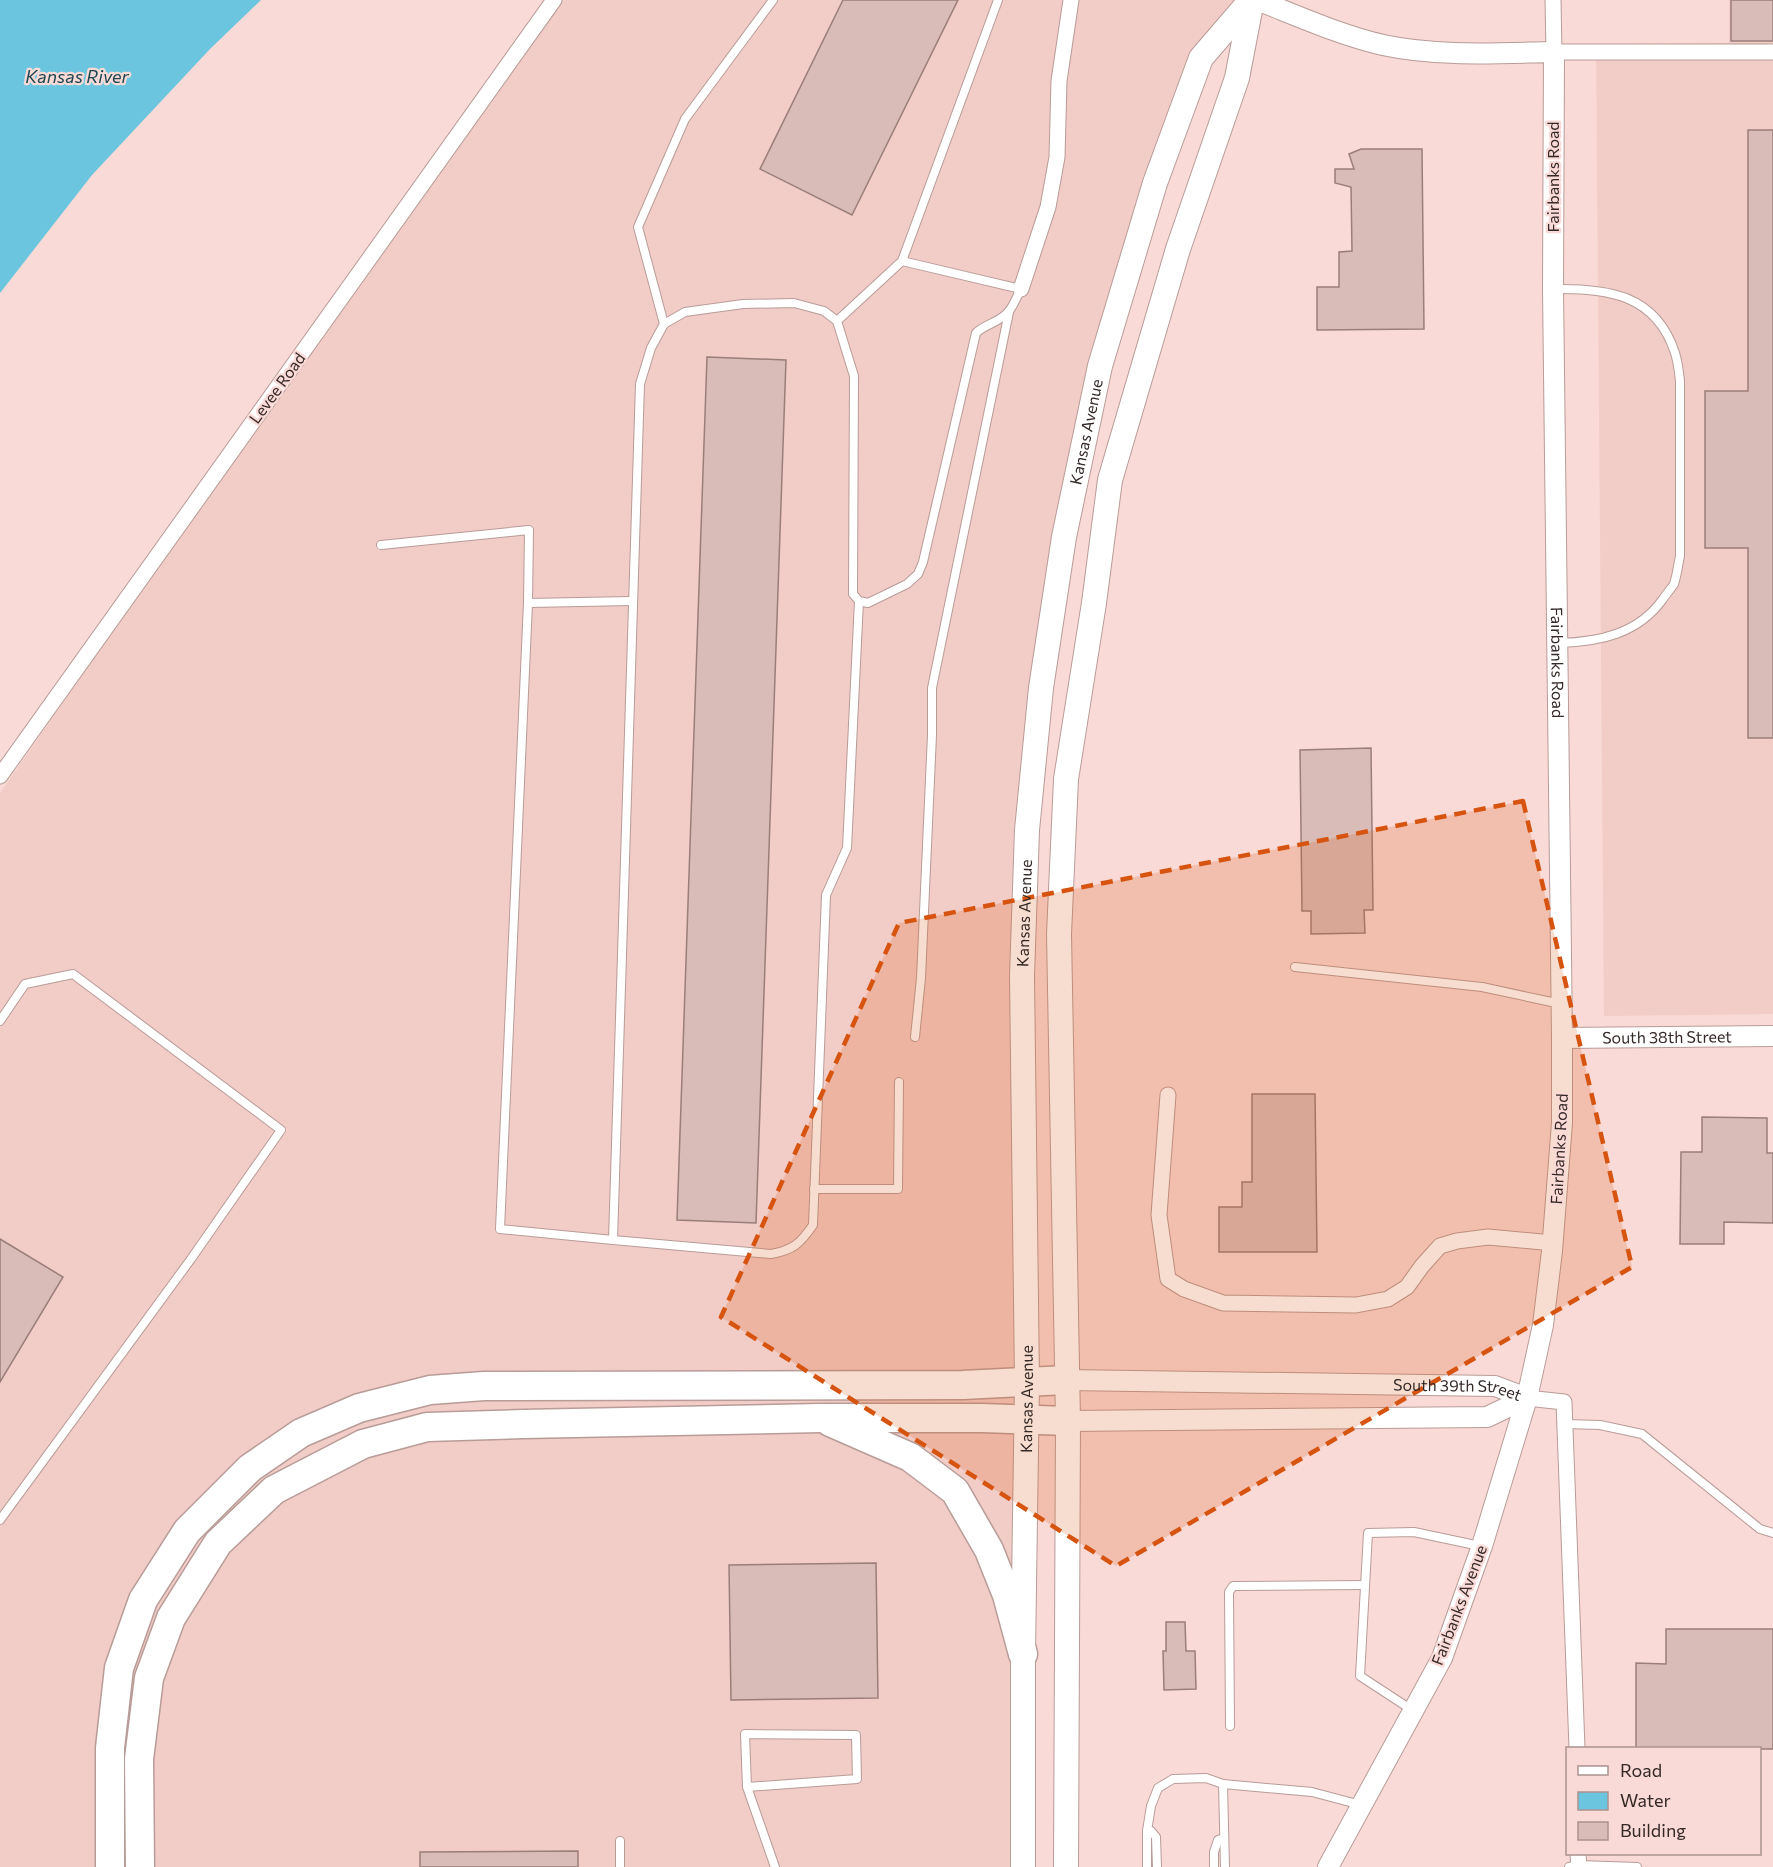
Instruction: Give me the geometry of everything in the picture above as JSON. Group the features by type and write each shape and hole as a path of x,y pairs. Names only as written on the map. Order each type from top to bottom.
{"highway":[{"path":"110,1867 110,1749 119,1668 142,1600 187,1531 250,1468 301,1433 358,1408 430,1390 484,1386 951,1385 1066,1380"},
{"path":"140,1867 139,1759 148,1678 171,1618 218,1543 274,1490 363,1444 428,1427 820,1418 1068,1421"},
{"path":"820,1418 910,1457 955,1491 989,1550 1007,1595 1023,1654"}],"main road":[{"name":"Kansas Avenue","path":"1066,1867 1068,1421 1059,934 1066,779 1094,603 1110,480 1178,249 1237,78 1254,0"},
{"name":"Kansas Avenue","path":"1023,1867 1027,1382 1022,976 1027,830 1041,688 1064,537 1100,366 1155,183 1201,58 1254,0"}],"street":[{"name":"Levee Road","path":"0,776 554,0"},
{"path":"1021,289 1050,197 1057,157 1059,81 1071,0"},
{"path":"1254,0 1343,33 1384,45 1424,51 1773,52"},
{"name":"Fairbanks Road","path":"1543,1325 1553,1243 1562,1123 1553,289 1553,0"},
{"name":"South 38th Street","path":"1562,1038 1773,1036"},
{"path":"1168,1095 1160,1215 1168,1279 1184,1289 1223,1303 1356,1305 1388,1299 1407,1287 1440,1246 1488,1237 1553,1243"},
{"name":"Fairbanks Avenue","path":"1328,1867 1442,1658 1482,1546 1527,1398 1543,1325"},
{"name":"South 39th Street","path":"1066,1380 1495,1386 1527,1398"},
{"path":"1527,1398 1564,1402 1577,1747"},
{"name":"South 39th Street","path":"1068,1421 1487,1417 1527,1398"}],"lane":[{"path":"664,324 638,227 685,119 773,0"},
{"path":"837,321 902,261 998,0"},
{"path":"902,261 1021,289 1009,312 933,688 921,978 915,1037"},
{"path":"1553,289 1587,289 1608,292 1628,297 1646,310 1664,329 1675,354 1680,381 1680,556 1674,584 1640,624 1614,636 1580,642 1557,643"},
{"path":"381,545 529,530 528,603 500,1229 613,1240 771,1254 789,1251 803,1240 813,1225 826,895 848,848 859,602 854,594 854,376 837,321 824,311 794,303 743,304 685,312 664,324 651,348 640,384 613,1240"},
{"path":"859,602 868,603 907,584 918,574 923,562 976,333 983,326 991,324 1009,312"},
{"path":"528,603 632,601"},
{"path":"1295,967 1482,987 1562,1005"},
{"path":"0,1021 25,984 73,974 281,1130 191,1259 0,1520"},
{"path":"814,1189 898,1189 899,1082"},
{"path":"1565,1429 1600,1425 1642,1434 1760,1529 1773,1533"},
{"path":"1413,1710 1360,1676 1368,1533 1414,1532 1482,1546"},
{"path":"1230,1726 1229,1592 1233,1586 1365,1585"},
{"path":"747,1786 857,1779 856,1735 746,1734 747,1786 775,1867"},
{"path":"1147,1867 1147,1831 1151,1806 1158,1788 1173,1779 1206,1778 1223,1784 1312,1792 1361,1805"},
{"path":"1223,1784 1225,1867"},
{"path":"1147,1831 1151,1831 1156,1837 1157,1867"},
{"path":"1214,1867 1214,1852 1218,1840 1224,1838"},
{"path":"620,1841 620,1867"},
{"path":"1576,1863 1636,1867"}],"highlighted area":[{"path":"1523,801 1632,1267 1116,1566 721,1317 899,923"}],"shaded area":[{"path":"553,0 1251,0 1201,59 1100,366 1027,830 1023,1867 0,1867 0,793"},
{"path":"1729,0 1773,0 1773,1014 1604,1016 1596,44 1729,43"}],"water":[{"name":"Kansas River","path":"0,0 261,0 210,49 92,175 0,293"}],"building":[{"path":"843,0 958,0 852,215 760,169"},
{"path":"1731,0 1773,0 1773,41 1731,41"},
{"path":"1748,130 1773,130 1773,738 1748,738 1748,548 1705,548 1705,391 1748,391"},
{"path":"1361,149 1422,149 1424,329 1317,330 1317,287 1339,287 1339,252 1352,251 1351,187 1335,183 1335,169 1354,169 1349,154"},
{"path":"707,357 786,360 756,1223 677,1220"},
{"path":"1371,748 1373,910 1364,910 1365,933 1311,934 1311,911 1302,911 1300,750"},
{"path":"1252,1094 1315,1094 1317,1252 1219,1252 1219,1207 1242,1207 1242,1182 1252,1182"},
{"path":"1702,1117 1767,1118 1767,1153 1773,1153 1773,1223 1724,1222 1724,1244 1680,1244 1681,1152 1702,1152"},
{"path":"0,1239 63,1277 0,1382"},
{"path":"876,1563 878,1698 731,1700 729,1565"},
{"path":"1166,1622 1185,1622 1186,1651 1195,1651 1196,1689 1164,1690 1163,1651 1166,1651"},
{"path":"1666,1629 1773,1629 1773,1749 1761,1749 1761,1747 1636,1747 1636,1663 1666,1664"},
{"path":"578,1851 578,1867 420,1867 420,1852"}]}
